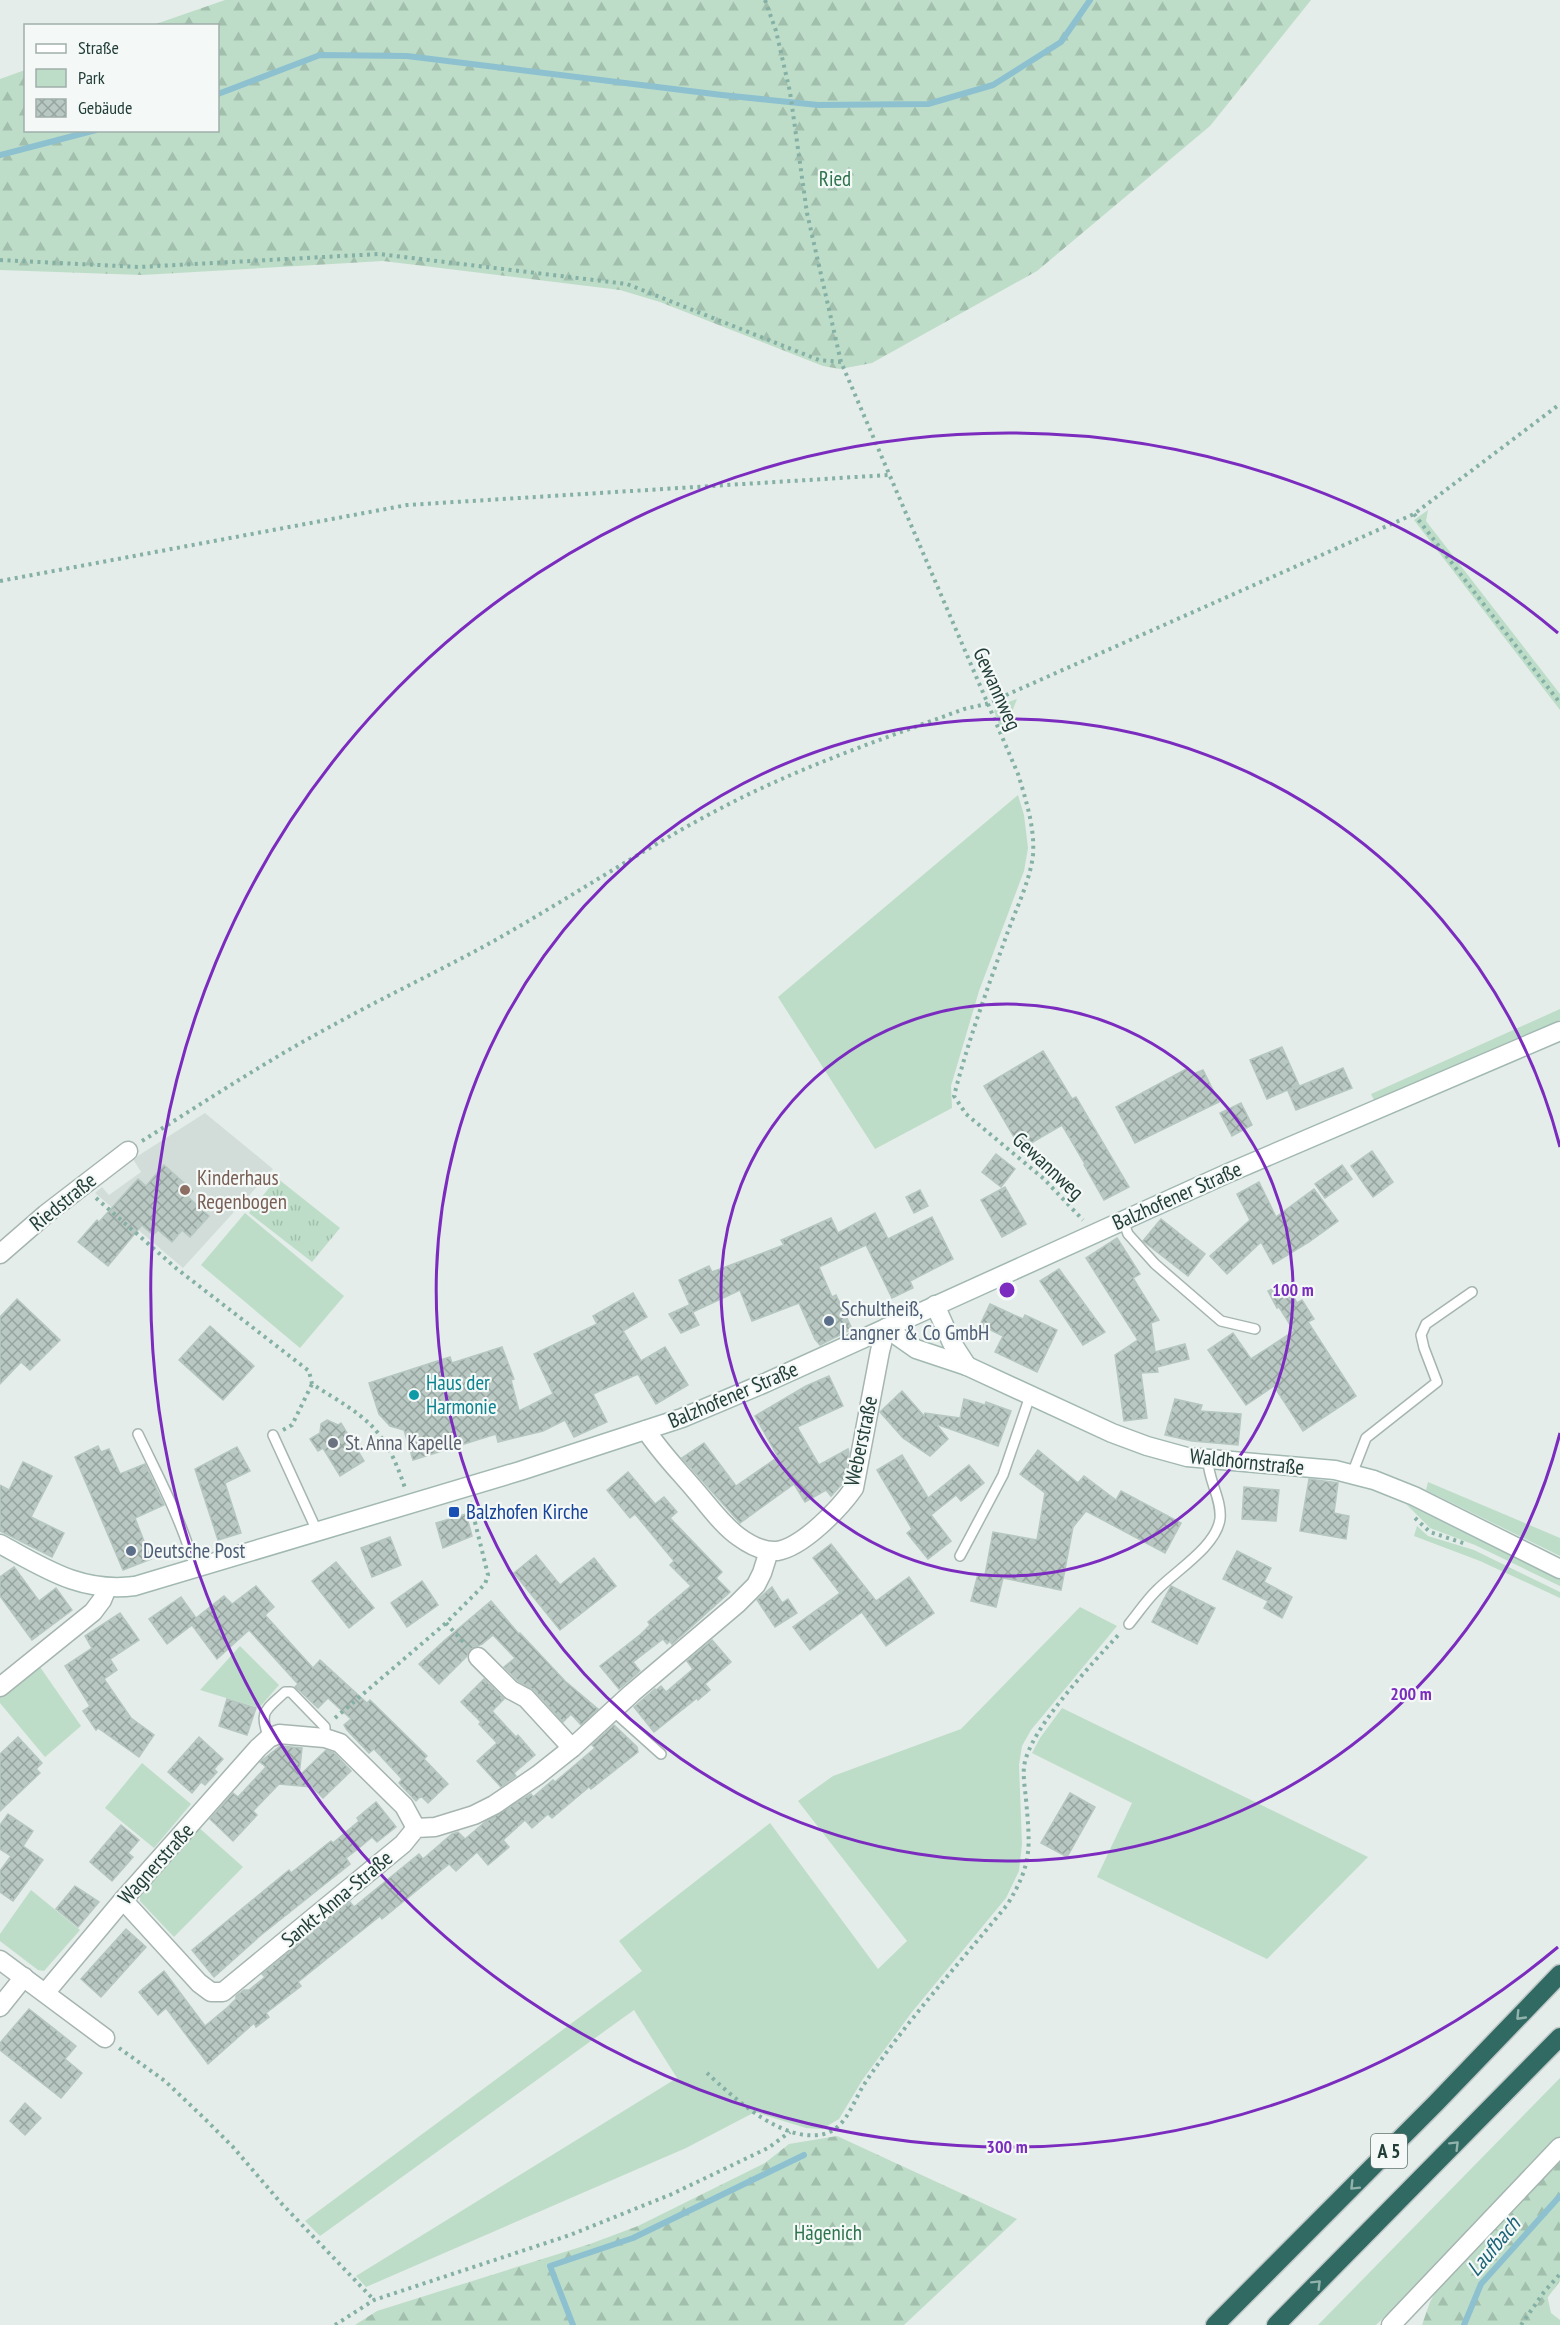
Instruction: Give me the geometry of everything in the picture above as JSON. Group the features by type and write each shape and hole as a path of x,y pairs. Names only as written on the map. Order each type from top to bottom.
{"highway":[{"name":"A 5","path":"1215,2325 1436,2103 1560,1974"},
{"name":"A 5","path":"1276,2325 1560,2037"}],"street":[{"name":"Balzhofener Straße","path":"0,1544 66,1579 107,1588 135,1586 411,1504 646,1430 717,1404 1092,1233 1560,1031"},
{"name":"Riedstraße","path":"0,1254 128,1151"},
{"path":"935,1305 952,1343 967,1366"},
{"name":"Waldhornstraße","path":"886,1328 916,1349 967,1366 1147,1446 1208,1460 1335,1470 1352,1474 1414,1496 1560,1569"},
{"name":"Weberstraße","path":"769,1551 783,1550 810,1533 845,1501 854,1488 886,1328"},
{"path":"269,1738 279,1734 325,1732 345,1747 404,1806 416,1828 453,1823 494,1805 572,1748 738,1604 756,1585 769,1551 738,1536 720,1519 646,1430"},
{"path":"0,1687 93,1612 107,1588"},
{"path":"478,1657 511,1690 526,1698 572,1748"},
{"name":"Wagnerstraße","path":"46,1992 123,1900 269,1738"},
{"name":"Sankt-Anna-Straße","path":"123,1900 199,1983 211,1992 223,1992 403,1844 416,1828"},
{"path":"0,1960 105,2038"},
{"path":"0,2007 24,1977"},
{"path":"1391,2325 1560,2147"}],"lane":[{"path":"1123,1220 1128,1234 1155,1264 1221,1321 1254,1329"},
{"path":"1352,1474 1366,1438 1437,1382 1421,1335 1426,1324 1472,1292"},
{"path":"960,1556 1003,1475 1030,1395"},
{"path":"138,1434 188,1541 195,1568"},
{"path":"273,1435 317,1531"},
{"path":"1129,1624 1155,1591 1211,1540 1218,1529 1220,1510 1208,1472 1208,1460"},
{"path":"269,1738 262,1721 264,1712 285,1692 291,1692 325,1732"},
{"path":"613,1711 661,1754"}],"path":[{"name":"Gewannweg","path":"765,0 776,31 790,92 807,213 841,362 1018,774 1031,826 1033,856 1024,888 963,1062 954,1096 966,1114 1044,1179 1086,1223 1092,1233"},
{"path":"0,260 139,267 379,254 627,284 819,360 841,362"},
{"path":"128,1151 227,1087 324,1029 490,943 655,844 746,796 811,766 964,709 986,704 1414,514 1560,404"},
{"path":"0,581 407,505 888,475"},
{"path":"1414,514 1560,703"},
{"path":"82,1186 177,1269 309,1371 312,1384 292,1425 273,1435"},
{"path":"312,1384 366,1418 387,1443 411,1504"},
{"path":"325,1732 446,1623 485,1584 488,1575 466,1486"},
{"path":"446,1623 478,1657"},
{"path":"706,2073 743,2105 790,2132 822,2134 836,2130 846,2118 857,2096 887,2050 1007,1905 1021,1882 1028,1860 1029,1836 1024,1768 1028,1752 1034,1738 1074,1685 1129,1624"},
{"path":"105,2038 165,2081 212,2125 281,2203 374,2300"},
{"path":"335,2325 374,2300 570,2235 662,2198 768,2148 790,2132"},
{"path":"1521,2325 1560,2274"}],"shaded area":[{"name":"Kinderhaus Regenbogen","path":"205,1113 273,1169 183,1268 95,1193 102,1187 109,1195 141,1172 133,1159"}],"green space":[{"name":"Ried","path":"225,0 1311,0 1210,126 1037,271 872,363 840,369 823,366 660,302 620,290 383,261 142,275 0,270 0,79 24,70 24,132 219,132 219,24 156,24"},
{"path":"1428,510 1426,521 1560,694 1560,710 1414,520"},
{"path":"1017,699 1003,735 994,711 997,706"},
{"path":"1018,795 1024,815 1028,848 1024,871 979,991 951,1086 952,1108 875,1149 778,997"},
{"path":"1560,1009 1560,1020 1374,1100 1371,1094"},
{"path":"277,1178 340,1228 312,1262 249,1213"},
{"path":"245,1213 344,1296 300,1348 201,1265"},
{"path":"1428,1482 1560,1538 1560,1556 1426,1490"},
{"path":"1406,1504 1560,1579 1560,1586 1475,1545 1430,1528"},
{"path":"1417,1526 1428,1536 1474,1550 1560,1592 1560,1598 1480,1561 1414,1536"},
{"path":"1080,1607 1117,1626 1031,1730 1022,1746 1019,1765 1022,1844 1019,1871 1006,1898 912,2012 863,2079 839,2119 822,2129 806,2128 755,2112 686,2148 366,2287 356,2276 677,2078 634,2010 320,2236 305,2221 642,1971 619,1941 770,1823 878,1969 907,1941 798,1801 833,1776 961,1729"},
{"path":"240,1646 279,1685 259,1708 200,1690"},
{"path":"40,1667 81,1726 45,1757 0,1703 0,1697"},
{"path":"1062,1708 1368,1857 1267,1959 1097,1877 1132,1803 1032,1753"},
{"path":"142,1763 191,1804 154,1848 105,1808"},
{"path":"197,1826 243,1867 174,1937 140,1901 140,1889"},
{"path":"31,1890 80,1930 44,1971 38,1970 0,1941 0,1934"},
{"path":"1560,2078 1560,2137 1449,2254 1376,2325 1318,2325"},
{"name":"Hägenich","path":"837,2136 1017,2219 904,2325 355,2325 377,2311 590,2244 638,2226 765,2163 789,2144"},
{"path":"1560,2157 1560,2281 1527,2325 1422,2325 1430,2302 1443,2278"},
{"path":"1547,2295 1551,2313 1560,2320 1560,2325 1527,2325"}],"building":[{"path":"1282,1047 1299,1085 1267,1099 1250,1060"},
{"path":"1043,1051 1072,1099 1076,1097 1129,1187 1104,1200 1062,1125 1021,1149 984,1086"},
{"path":"1188,1068 1191,1075 1203,1070 1219,1102 1135,1143 1116,1107"},
{"path":"1343,1068 1352,1088 1296,1110 1288,1091"},
{"path":"1241,1103 1252,1125 1232,1136 1220,1113"},
{"path":"1372,1151 1393,1182 1373,1197 1351,1166"},
{"path":"996,1154 1015,1169 1001,1187 982,1172"},
{"path":"164,1165 193,1191 188,1197 209,1216 190,1237 182,1230 172,1242 158,1230 153,1235 142,1225 108,1266 78,1242 138,1179 146,1186"},
{"path":"1342,1165 1352,1179 1325,1198 1315,1184"},
{"path":"1259,1182 1276,1217 1314,1189 1338,1221 1273,1264 1261,1242 1227,1274 1210,1256 1250,1220 1237,1194"},
{"path":"1005,1187 1026,1224 1002,1237 981,1200"},
{"path":"920,1190 928,1206 914,1213 906,1197"},
{"path":"875,1213 888,1239 932,1217 953,1259 910,1281 913,1288 892,1298 866,1245 819,1267 832,1297 836,1295 852,1329 820,1345 799,1303 752,1321 740,1290 693,1312 679,1280 709,1266 712,1272 784,1245 781,1240 831,1218 838,1233"},
{"path":"1161,1219 1205,1254 1188,1276 1143,1241"},
{"path":"1117,1238 1140,1274 1133,1278 1159,1320 1151,1323 1155,1352 1185,1344 1189,1359 1157,1367 1158,1372 1141,1373 1147,1418 1124,1421 1115,1355 1138,1340 1086,1258"},
{"path":"1059,1269 1105,1332 1083,1345 1040,1281"},
{"path":"1286,1282 1297,1303 1302,1300 1314,1319 1308,1322 1356,1396 1303,1431 1274,1386 1246,1405 1208,1350 1233,1333 1251,1359 1294,1331 1268,1291"},
{"path":"633,1293 647,1317 623,1331 641,1361 665,1347 688,1385 656,1404 638,1374 593,1394 607,1422 574,1437 565,1420 543,1431 498,1442 496,1434 413,1460 404,1430 390,1426 379,1414 369,1383 450,1357 452,1363 502,1347 514,1379 511,1380 519,1411 553,1394 534,1354 597,1324 593,1316"},
{"path":"17,1299 60,1340 30,1370 21,1362 0,1384 0,1317"},
{"path":"990,1304 1023,1319 1025,1315 1057,1330 1037,1372 995,1352 1003,1336 980,1325"},
{"path":"689,1305 699,1325 681,1333 669,1314"},
{"path":"210,1326 254,1366 223,1400 179,1360"},
{"path":"829,1376 843,1406 797,1427 819,1465 848,1449 843,1483 831,1496 826,1490 805,1502 794,1484 740,1523 682,1458 704,1443 736,1486 778,1457 755,1416 806,1386"},
{"path":"902,1391 924,1416 925,1413 960,1418 964,1399 985,1405 986,1402 1011,1411 998,1446 936,1424 948,1439 930,1456 903,1438 880,1412"},
{"path":"1175,1399 1202,1405 1200,1411 1241,1414 1238,1445 1192,1441 1165,1435"},
{"name":"St. Anna Kapelle","path":"327,1420 338,1425 341,1423 364,1461 340,1476 323,1448 318,1451 310,1439 320,1433 321,1424"},
{"path":"98,1446 101,1452 109,1449 120,1474 145,1464 164,1505 135,1518 151,1559 123,1570 75,1457"},
{"path":"237,1447 250,1471 225,1483 241,1533 218,1540 195,1469"},
{"path":"1038,1450 1078,1483 1084,1476 1116,1500 1121,1491 1181,1523 1165,1553 1086,1511 1073,1527 1061,1590 1003,1578 996,1607 971,1601 978,1574 985,1575 993,1532 1037,1540 1045,1493 1020,1474"},
{"path":"902,1455 928,1498 969,1465 984,1483 961,1501 956,1495 931,1515 951,1541 928,1559 907,1533 912,1529 877,1470"},
{"path":"23,1462 52,1476 31,1517 64,1533 52,1557 0,1531 0,1485 9,1490"},
{"path":"628,1472 655,1504 664,1497 677,1512 670,1518 722,1572 716,1578 730,1592 672,1644 670,1641 667,1644 663,1639 633,1662 640,1671 619,1689 600,1666 641,1634 650,1625 648,1622 691,1586 670,1565 674,1561 635,1514 630,1518 607,1490"},
{"path":"1309,1479 1338,1483 1334,1513 1349,1516 1346,1539 1300,1531"},
{"path":"1244,1487 1279,1490 1276,1521 1242,1519"},
{"path":"466,1514 472,1536 443,1548 436,1523"},
{"path":"390,1537 401,1565 372,1577 361,1548"},
{"path":"831,1544 876,1601 909,1577 934,1613 886,1646 862,1612 810,1650 793,1627 840,1593 813,1558"},
{"path":"1237,1551 1271,1568 1264,1582 1292,1597 1282,1618 1264,1608 1268,1601 1223,1579"},
{"path":"536,1555 560,1585 594,1558 616,1586 560,1630 514,1573"},
{"path":"336,1562 374,1608 349,1628 312,1581"},
{"path":"14,1567 39,1601 56,1588 72,1610 32,1640 0,1596 0,1577"},
{"path":"422,1581 438,1605 407,1627 391,1603"},
{"path":"256,1586 274,1607 265,1615 313,1668 320,1660 367,1703 370,1700 427,1756 424,1759 448,1784 428,1803 421,1796 416,1801 399,1783 402,1779 374,1749 369,1753 347,1730 344,1725 351,1719 328,1698 318,1708 295,1687 298,1684 249,1630 217,1659 192,1625 167,1644 149,1619 181,1597 196,1618 224,1596 232,1604"},
{"path":"1171,1586 1215,1608 1197,1644 1152,1622"},
{"path":"772,1587 782,1603 788,1599 797,1613 775,1627 757,1600"},
{"path":"491,1601 519,1634 565,1681 598,1709 581,1725 571,1714 563,1722 534,1690 518,1681 504,1667 515,1658 493,1635 471,1649 439,1684 419,1664"},
{"path":"120,1613 139,1640 110,1659 117,1670 104,1679 131,1718 154,1735 139,1757 98,1728 96,1730 83,1711 90,1706 65,1666 92,1648 85,1636"},
{"path":"712,1640 731,1662 705,1684 710,1690 654,1732 634,1707 661,1686 666,1692 693,1669 687,1661"},
{"path":"484,1679 504,1699 492,1711 516,1737 518,1735 535,1755 514,1773 516,1776 501,1787 477,1761 497,1743 479,1724 481,1722 461,1702"},
{"path":"227,1699 256,1708 247,1735 219,1726"},
{"path":"614,1725 637,1747 638,1752 591,1789 589,1787 552,1818 548,1814 532,1828 525,1820 503,1840 509,1847 488,1865 477,1852 456,1871 449,1864 382,1919 380,1916 298,1982 301,1986 266,2013 269,2017 256,2027 254,2023 208,2064 166,2008 158,2015 139,1992 164,1971 205,2026 228,2007 236,1996 244,1990 249,1990 265,1977 262,1974 350,1902 354,1907 419,1854 423,1859 452,1834 458,1832 465,1839 485,1822 531,1794 533,1797 553,1780 555,1782 595,1748 592,1745"},
{"path":"18,1737 42,1763 36,1769 40,1773 0,1811 0,1754"},
{"path":"199,1737 223,1759 214,1769 217,1772 205,1785 201,1782 192,1793 168,1772"},
{"path":"280,1746 302,1748 299,1776 326,1750 334,1753 351,1771 323,1798 312,1787 279,1784 253,1811 257,1815 233,1841 210,1819 233,1793 238,1797 266,1767 260,1762"},
{"path":"1070,1793 1095,1807 1067,1857 1041,1843"},
{"path":"376,1802 396,1827 377,1842 372,1837 346,1858 350,1864 261,1935 214,1977 192,1950 289,1870 291,1873 331,1841 333,1843 359,1821 357,1818"},
{"path":"8,1814 33,1831 23,1846 43,1860 13,1901 0,1892 0,1871 11,1856 0,1849 0,1825"},
{"path":"121,1825 139,1840 128,1853 133,1857 112,1881 90,1862"},
{"path":"75,1886 99,1902 78,1927 56,1909"},
{"path":"126,1929 146,1947 101,1997 81,1979"},
{"path":"29,2009 76,2046 65,2059 82,2073 61,2098 0,2050 0,2043"},
{"path":"25,2103 41,2118 25,2135 10,2121"}],"waterway":[{"path":"219,94 320,55 407,56 818,105 928,104 993,85 1061,42 1090,0"},
{"path":"0,155 88,132"},
{"path":"573,2325 550,2266 633,2238 804,2155"},
{"name":"Laufbach","path":"1464,2325 1481,2284 1560,2196"}],"place":[{"name":"Kinderhaus Regenbogen","path":"185,1190"},
{"name":"Schultheiß, Langner & Co GmbH","path":"829,1321"},
{"name":"Haus der Harmonie","path":"414,1395"},
{"name":"St. Anna Kapelle","path":"333,1443"},
{"name":"Balzhofen Kirche","path":"454,1512"},
{"name":"Deutsche Post","path":"131,1551"}]}
